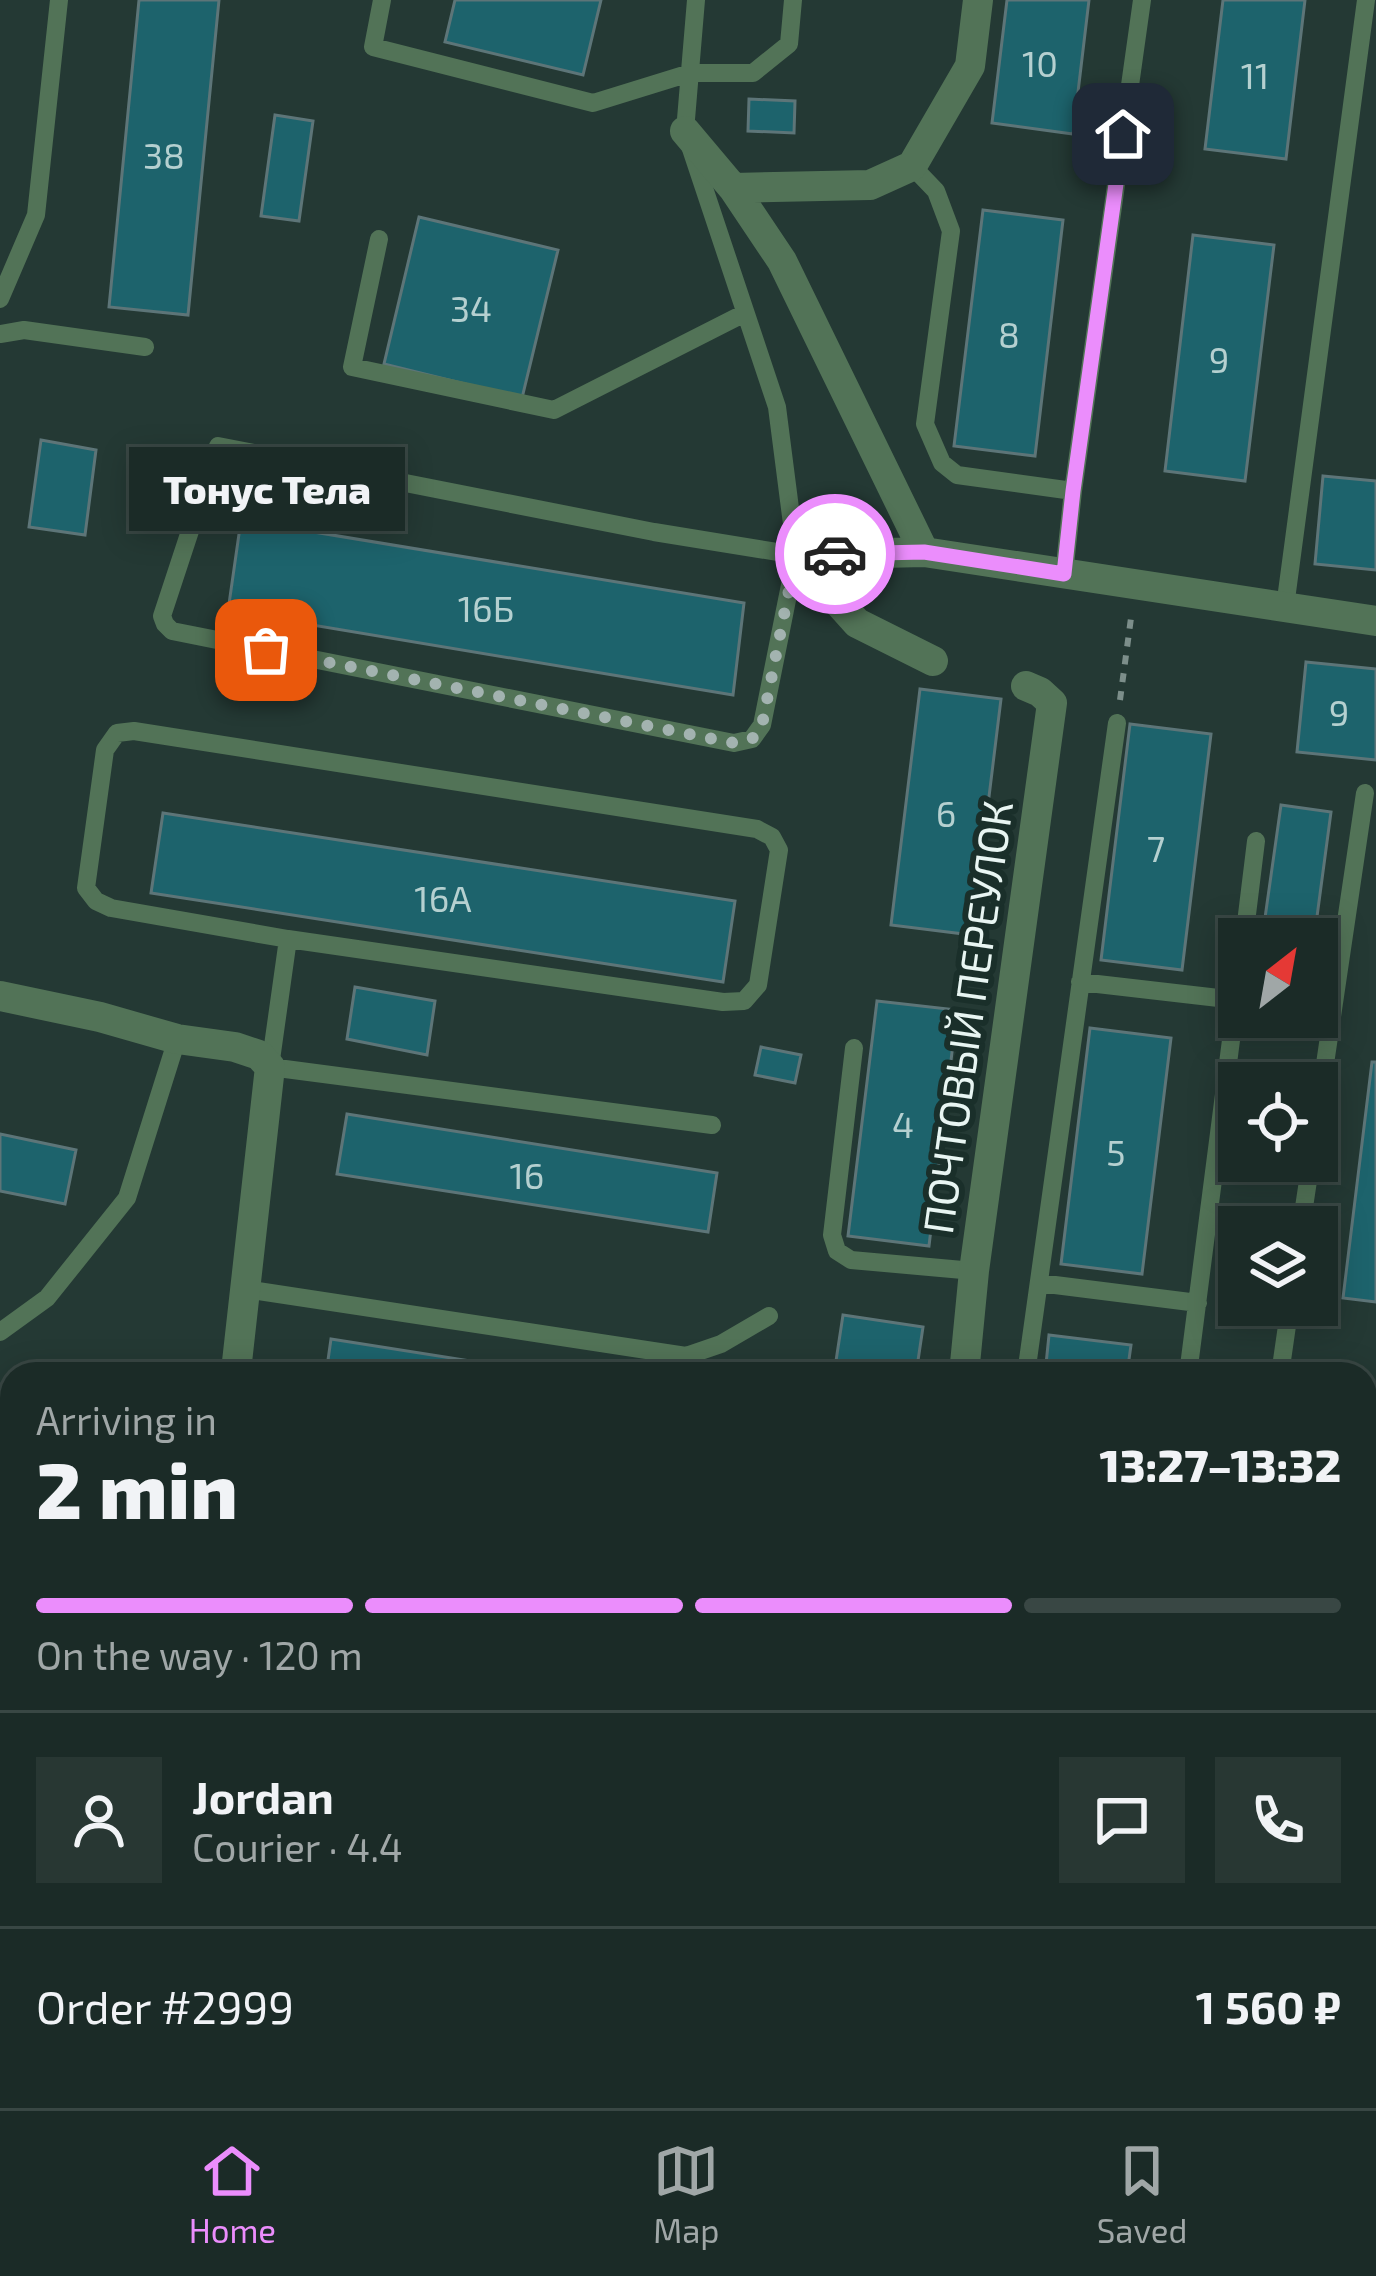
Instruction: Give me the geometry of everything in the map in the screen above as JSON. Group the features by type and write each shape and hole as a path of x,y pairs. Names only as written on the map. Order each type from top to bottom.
{"street":[{"path":"733,188 870,185 912,166 970,65 978,0"},
{"path":"685,131 733,188 782,261 924,552"},
{"path":"796,555 924,552 1376,621"},
{"path":"796,555 857,623 933,661"},
{"name":"ПОЧТОВЫЙ ПЕРЕУЛОК","path":"965,1362 1052,703 1026,686"},
{"path":"0,996 177,1039 235,1047 259,1055 270,1067 237,1362"}],"lane":[{"path":"0,299 36,215 59,0"},
{"path":"382,0 373,47 593,103 690,73 753,73 789,44 793,0"},
{"path":"696,0 685,131 777,407 796,555 762,725 752,739 734,743 172,632 162,616 218,446 654,532 796,555"},
{"path":"1064,574 1142,0"},
{"path":"1285,608 1366,0"},
{"path":"912,166 936,191 951,231 925,424 942,463 957,475 1073,491"},
{"path":"380,239 352,367 554,410 745,313"},
{"path":"0,334 24,330 145,347"},
{"path":"1028,1362 1117,723"},
{"path":"134,731 757,829 772,837 779,850 758,985 744,1001 723,1002 288,939 111,908 96,901 86,887 105,750 117,734 134,731"},
{"path":"1338,977 1365,793"},
{"path":"1247,918 1256,842"},
{"path":"288,939 270,1067 712,1125"},
{"path":"1080,982 1218,998"},
{"path":"1190,1362 1231,1038"},
{"path":"1325,1062 1329,1038"},
{"path":"0,1332 46,1298 127,1198 177,1039"},
{"path":"854,1048 832,1235 837,1251 851,1260 974,1271"},
{"path":"1039,1283 1198,1304"},
{"path":"245,1289 686,1356 721,1344 769,1316"},
{"path":"1282,1362 1287,1326"}],"path":[{"path":"1117,723 1135,584"}],"building":[{"path":"139,0 219,0 188,315 109,307"},
{"path":"455,0 601,0 583,75 445,42"},
{"path":"1007,0 1089,0 1073,134 992,123"},
{"path":"1223,0 1305,0 1286,159 1205,149"},
{"path":"749,99 795,101 794,133 748,131"},
{"path":"275,115 313,121 299,221 261,216"},
{"path":"983,210 1063,220 1035,456 954,446"},
{"path":"419,217 558,250 522,398 384,364"},
{"path":"1193,235 1274,245 1245,481 1165,471"},
{"path":"41,440 96,450 85,535 29,527"},
{"path":"1323,476 1376,481 1376,570 1315,564"},
{"path":"241,520 744,603 733,695 228,611"},
{"path":"1306,662 1376,669 1376,760 1297,752"},
{"path":"920,689 1001,699 972,935 891,925"},
{"path":"1130,724 1211,734 1182,970 1101,960"},
{"path":"1281,805 1331,812 1317,918 1265,918"},
{"path":"163,813 735,901 723,982 151,893"},
{"path":"355,987 435,1001 427,1055 347,1039"},
{"path":"877,1001 957,1010 929,1246 848,1236"},
{"path":"1090,1028 1171,1038 1142,1274 1061,1264"},
{"path":"761,1047 801,1055 795,1083 755,1075"},
{"path":"1372,1062 1376,1062 1376,1302 1343,1298"},
{"path":"347,1114 717,1173 708,1232 337,1174"},
{"path":"0,1134 76,1150 65,1204 0,1191"},
{"path":"843,1315 923,1327 918,1362 836,1362"},
{"path":"1049,1335 1131,1345 1129,1362 1046,1362"},
{"path":"331,1339 477,1362 328,1362"}],"way so far":[{"path":"266,650 734,743 752,739 762,725 796,555 835,554"}],"place":[{"name":"Тонус Тела","path":"266,650"}],"route":[{"path":"835,554 924,552 1064,574 1123,134"}]}
